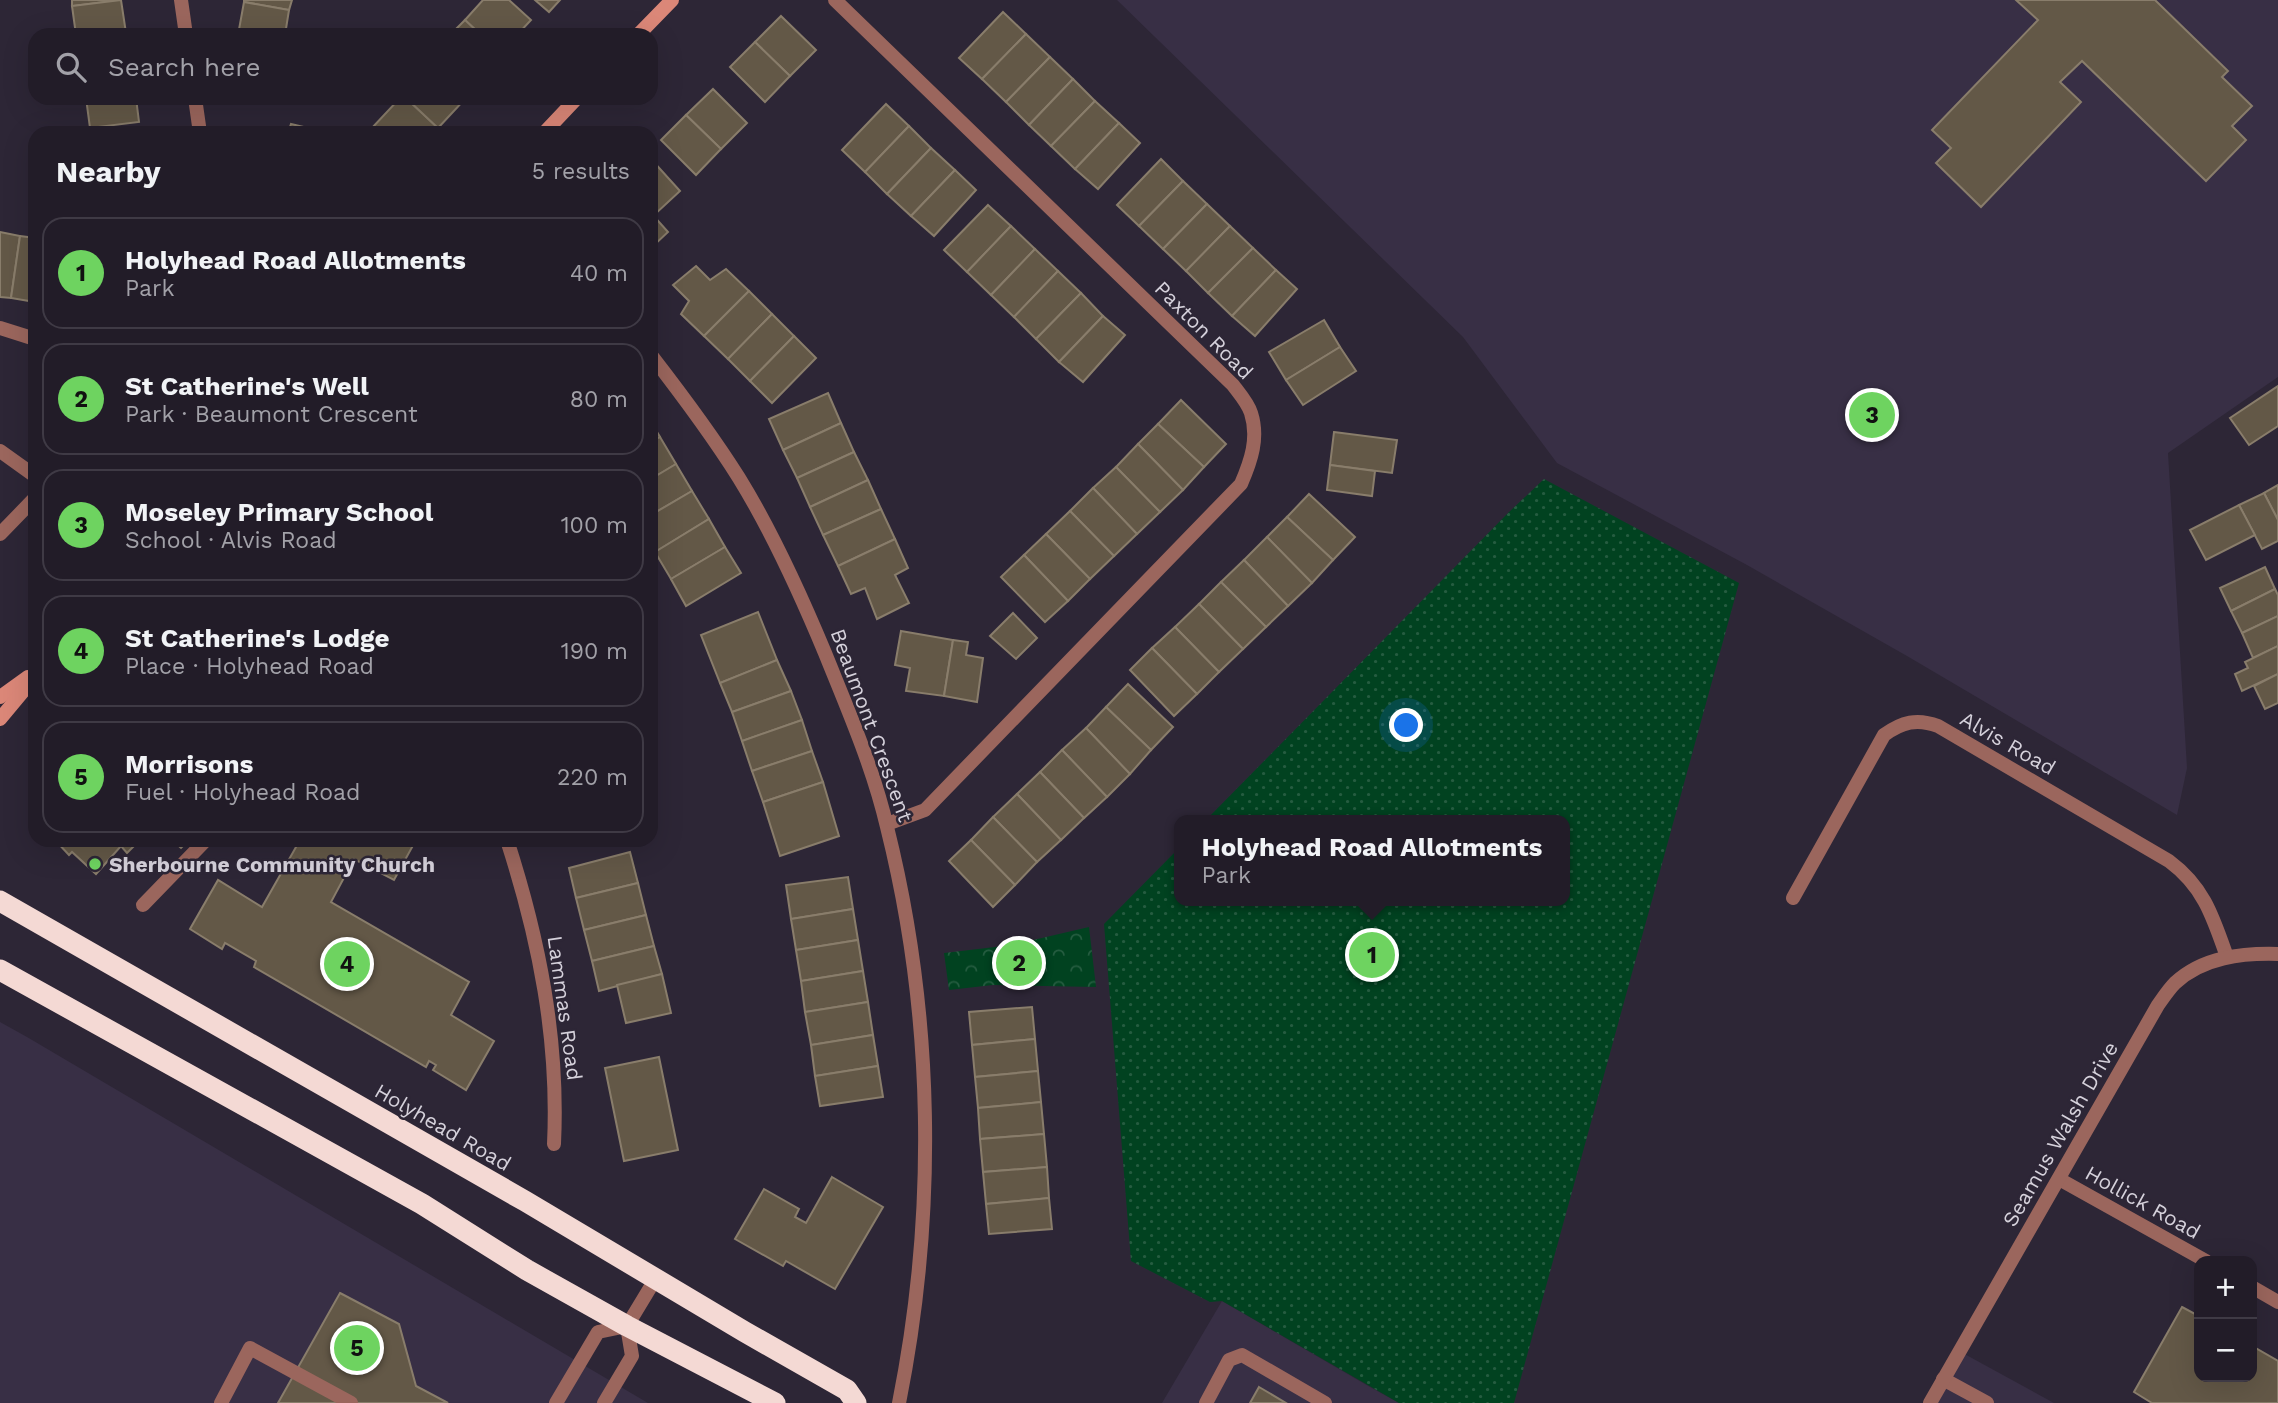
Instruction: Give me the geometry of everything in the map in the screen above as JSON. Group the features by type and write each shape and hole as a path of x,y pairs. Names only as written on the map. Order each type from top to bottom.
{"highway":[{"name":"Holyhead Road","path":"0,901 847,1390 856,1403"},
{"path":"0,970 422,1204 527,1270 627,1326 775,1403"}],"main road":[{"path":"645,28 671,0"},
{"path":"551,126 570,105"},
{"path":"0,696 28,678"},
{"path":"0,719 28,683"}],"street":[{"path":"181,0 185,28"},
{"name":"Paxton Road","path":"835,0 1233,385 1251,411 1255,436 1251,460 1241,484 925,810 887,824"},
{"path":"196,105 199,126"},
{"path":"0,328 28,337"},
{"name":"Beaumont Crescent","path":"658,364 738,478 765,524 836,680 862,746 887,824 907,916 925,1095 926,1160 919,1278 900,1403"},
{"path":"0,451 28,471"},
{"path":"0,534 28,505"},
{"name":"Alvis Road","path":"1793,898 1884,735 1902,723 1926,722 1938,726 2088,813 2184,872 2205,899 2227,957"},
{"path":"143,905 199,847"},
{"name":"Lammas Road","path":"509,847 534,933 546,987 553,1040 556,1100 554,1144"},
{"name":"Seamus Walsh Drive","path":"1930,1403 2158,1004 2176,983 2200,967 2227,957 2278,954"},
{"name":"Hollick Road","path":"2059,1179 2197,1256"},
{"path":"604,1403 632,1356 627,1326 656,1278"},
{"path":"2257,1290 2278,1302"},
{"path":"556,1403 598,1332 627,1326"},
{"path":"221,1403 250,1348 351,1403"},
{"path":"1206,1403 1229,1360 1242,1355 1325,1403"},
{"path":"1943,1379 1987,1403"}],"shaded area":[{"path":"1117,0 2278,0 2278,377 2168,453 2187,768 2177,815 1747,565 1557,463 1463,337"},
{"path":"0,1022 27,1037 648,1403 0,1403"},
{"path":"1222,1301 1370,1387 1399,1403 1162,1403"},
{"path":"1959,1351 2054,1403 1930,1403"}],"green space":[{"path":"1544,479 1739,583 1514,1403 1399,1403 1222,1301 1210,1302 1131,1261 1104,924 1174,853 1174,906 1570,906 1570,815 1211,815"},
{"path":"1089,927 1096,987 993,985 949,990 944,953 1012,945"}],"building":[{"path":"72,0 121,0 72,6"},
{"path":"121,0 125,28 75,28 72,6"},
{"path":"244,0 292,0 289,10"},
{"path":"483,0 509,0 531,20 524,28 474,28 465,20"},
{"path":"535,0 560,0 549,12"},
{"path":"2016,0 2155,0 2228,71 2222,77 2252,106 2232,126 2246,140 2206,181 2082,61 2060,82 2081,102 1981,207 1936,163 1951,148 1932,130 2038,20"},
{"path":"244,2 289,10 286,28 239,28"},
{"path":"1003,12 1026,34 982,79 959,58"},
{"path":"781,16 816,50 790,76 755,42"},
{"path":"465,20 474,28 457,28"},
{"path":"1026,34 1050,57 1006,102 982,79"},
{"path":"755,42 790,76 765,102 730,67"},
{"path":"1050,57 1073,79 1029,125 1006,102"},
{"path":"1073,79 1095,101 1051,146 1029,125"},
{"path":"713,89 747,123 721,149 686,115"},
{"path":"1095,101 1119,123 1075,169 1051,146"},
{"path":"886,104 909,126 865,172 842,150"},
{"path":"87,105 137,105 139,122 90,126"},
{"path":"393,105 413,105 436,126 374,126"},
{"path":"413,105 459,105 440,126 436,126"},
{"path":"686,115 721,149 696,175 661,140"},
{"path":"1119,123 1140,143 1098,189 1075,169"},
{"path":"909,126 931,148 887,194 865,172"},
{"path":"931,148 955,170 911,216 887,194"},
{"path":"1161,159 1183,181 1139,226 1117,205"},
{"path":"658,167 680,191 658,211"},
{"path":"955,170 976,190 934,236 911,216"},
{"path":"1183,181 1207,204 1163,249 1139,226"},
{"path":"1207,204 1230,226 1186,271 1163,249"},
{"path":"988,205 1011,226 967,272 944,250"},
{"path":"658,221 668,232 658,241"},
{"path":"1011,226 1035,249 991,295 967,272"},
{"path":"1230,226 1253,248 1208,293 1186,271"},
{"path":"0,232 20,236 11,298 0,297"},
{"path":"20,236 28,237 28,301 11,298"},
{"path":"1253,248 1276,270 1232,316 1208,293"},
{"path":"1035,249 1058,271 1014,317 991,295"},
{"path":"696,266 710,280 726,269 749,291 704,336 681,314 689,301 673,285"},
{"path":"1276,270 1297,289 1255,336 1232,316"},
{"path":"1058,271 1081,293 1036,339 1014,317"},
{"path":"749,291 772,314 728,359 704,336"},
{"path":"1081,293 1103,316 1059,362 1036,339"},
{"path":"772,314 794,336 750,381 728,359"},
{"path":"1103,316 1125,335 1083,382 1059,362"},
{"path":"1324,320 1340,347 1286,380 1269,352"},
{"path":"794,336 816,358 772,403 750,381"},
{"path":"1340,347 1356,371 1303,405 1286,380"},
{"path":"2278,386 2278,426 2249,445 2230,418"},
{"path":"828,393 841,423 783,450 769,419"},
{"path":"1181,400 1226,444 1204,467 1158,424"},
{"path":"841,423 854,452 797,478 783,450"},
{"path":"1158,424 1204,467 1183,490 1138,444"},
{"path":"1334,432 1397,440 1392,473 1330,465"},
{"path":"660,437 676,464 658,475"},
{"path":"1138,444 1183,490 1160,512 1116,467"},
{"path":"854,452 868,480 810,507 797,478"},
{"path":"676,464 692,491 658,511 658,475"},
{"path":"1330,465 1375,471 1372,496 1327,490"},
{"path":"1116,467 1160,512 1137,534 1093,488"},
{"path":"868,480 881,509 823,535 810,507"},
{"path":"2278,485 2278,520 2264,493"},
{"path":"1093,488 1137,534 1114,556 1070,511"},
{"path":"692,491 709,519 658,550 658,511"},
{"path":"2264,493 2278,520 2278,541 2262,549 2239,505"},
{"path":"1309,494 1355,537 1333,560 1287,517"},
{"path":"2239,505 2255,535 2206,560 2190,530"},
{"path":"881,509 895,539 838,566 823,535"},
{"path":"1070,511 1114,556 1090,579 1046,534"},
{"path":"1287,517 1333,560 1312,583 1267,537"},
{"path":"709,519 725,547 671,579 658,557 658,550"},
{"path":"1046,534 1090,579 1068,601 1024,555"},
{"path":"1267,537 1312,583 1288,606 1244,560"},
{"path":"895,539 908,568 895,575 909,603 877,619 865,588 851,594 838,566"},
{"path":"725,547 741,573 686,606 671,579"},
{"path":"1024,555 1068,601 1045,622 1001,577"},
{"path":"1244,560 1288,606 1266,627 1221,582"},
{"path":"2265,567 2275,589 2231,611 2220,588"},
{"path":"1221,582 1266,627 1243,649 1199,604"},
{"path":"2275,589 2278,595 2278,616 2242,633 2231,611"},
{"path":"1199,604 1243,649 1219,672 1175,627"},
{"path":"758,612 777,660 720,683 701,635"},
{"path":"1013,613 1037,638 1016,659 990,636"},
{"path":"2278,616 2278,646 2253,658 2242,633"},
{"path":"1175,627 1219,672 1197,694 1152,648"},
{"path":"901,631 953,640 944,696 906,691 910,668 895,665"},
{"path":"953,640 968,642 966,655 983,658 977,702 944,696"},
{"path":"2278,646 2278,674 2242,691 2235,674 2248,668 2245,662"},
{"path":"1152,648 1197,694 1174,716 1130,670"},
{"path":"777,660 791,691 732,712 720,683"},
{"path":"2278,674 2278,703 2265,709 2254,686"},
{"path":"1128,684 1173,727 1151,750 1106,707"},
{"path":"791,691 802,720 742,741 732,712"},
{"path":"1106,707 1151,750 1130,774 1086,728"},
{"path":"802,720 812,751 752,771 742,741"},
{"path":"1086,728 1130,774 1107,797 1062,750"},
{"path":"1062,750 1107,797 1084,818 1040,772"},
{"path":"812,751 823,782 763,802 752,771"},
{"path":"1040,772 1084,818 1061,840 1017,794"},
{"path":"823,782 839,836 780,856 763,802"},
{"path":"1017,794 1061,840 1037,862 993,817"},
{"path":"993,817 1037,862 1015,885 971,840"},
{"path":"971,840 1015,885 993,907 949,861"},
{"path":"62,847 120,847 96,874 72,852 69,855"},
{"path":"122,847 133,847 127,853"},
{"path":"296,847 412,847 394,880 354,859 331,902 469,982 451,1015 494,1041 466,1090 433,1070 436,1065 429,1061 426,1067 254,967 256,961 225,943 222,949 190,929 218,880 262,907"},
{"path":"630,852 638,883 576,898 569,868"},
{"path":"848,877 853,909 791,919 786,885"},
{"path":"638,883 646,915 584,930 576,898"},
{"path":"853,909 858,940 796,950 791,919"},
{"path":"646,915 654,946 592,961 584,930"},
{"path":"858,940 863,971 801,981 796,950"},
{"path":"654,946 662,974 599,991 592,961"},
{"path":"863,971 868,1002 805,1012 801,981"},
{"path":"662,974 671,1013 626,1023 617,985"},
{"path":"868,1002 873,1035 811,1045 805,1012"},
{"path":"1032,1007 1035,1039 972,1045 969,1012"},
{"path":"873,1035 878,1066 815,1076 811,1045"},
{"path":"1035,1039 1038,1071 975,1077 972,1045"},
{"path":"659,1057 678,1150 624,1161 605,1068"},
{"path":"878,1066 883,1097 820,1106 815,1076"},
{"path":"1038,1071 1041,1102 978,1108 975,1077"},
{"path":"1041,1102 1044,1134 980,1139 978,1108"},
{"path":"1044,1134 1047,1167 983,1172 980,1139"},
{"path":"1047,1167 1049,1198 986,1204 983,1172"},
{"path":"832,1177 883,1207 835,1289 786,1261 783,1266 735,1239 764,1189 799,1209 795,1217 806,1223"},
{"path":"1049,1198 1052,1229 989,1234 986,1204"},
{"path":"340,1293 399,1324 416,1386 448,1403 278,1403"},
{"path":"2182,1307 2194,1313 2194,1382 2257,1382 2257,1349 2278,1361 2278,1403 2152,1403 2134,1392"},
{"path":"1259,1387 1286,1403 1250,1403"}],"place":[{"name":"Moseley Primary School","path":"1872,415"},
{"name":"Sherbourne Community Church","path":"95,864"},
{"name":"Holyhead Road Allotments","path":"1372,955"},
{"name":"St Catherine's Well","path":"1019,963"},
{"name":"St Catherine's Lodge","path":"347,964"},
{"name":"Morrisons","path":"357,1348"}]}
